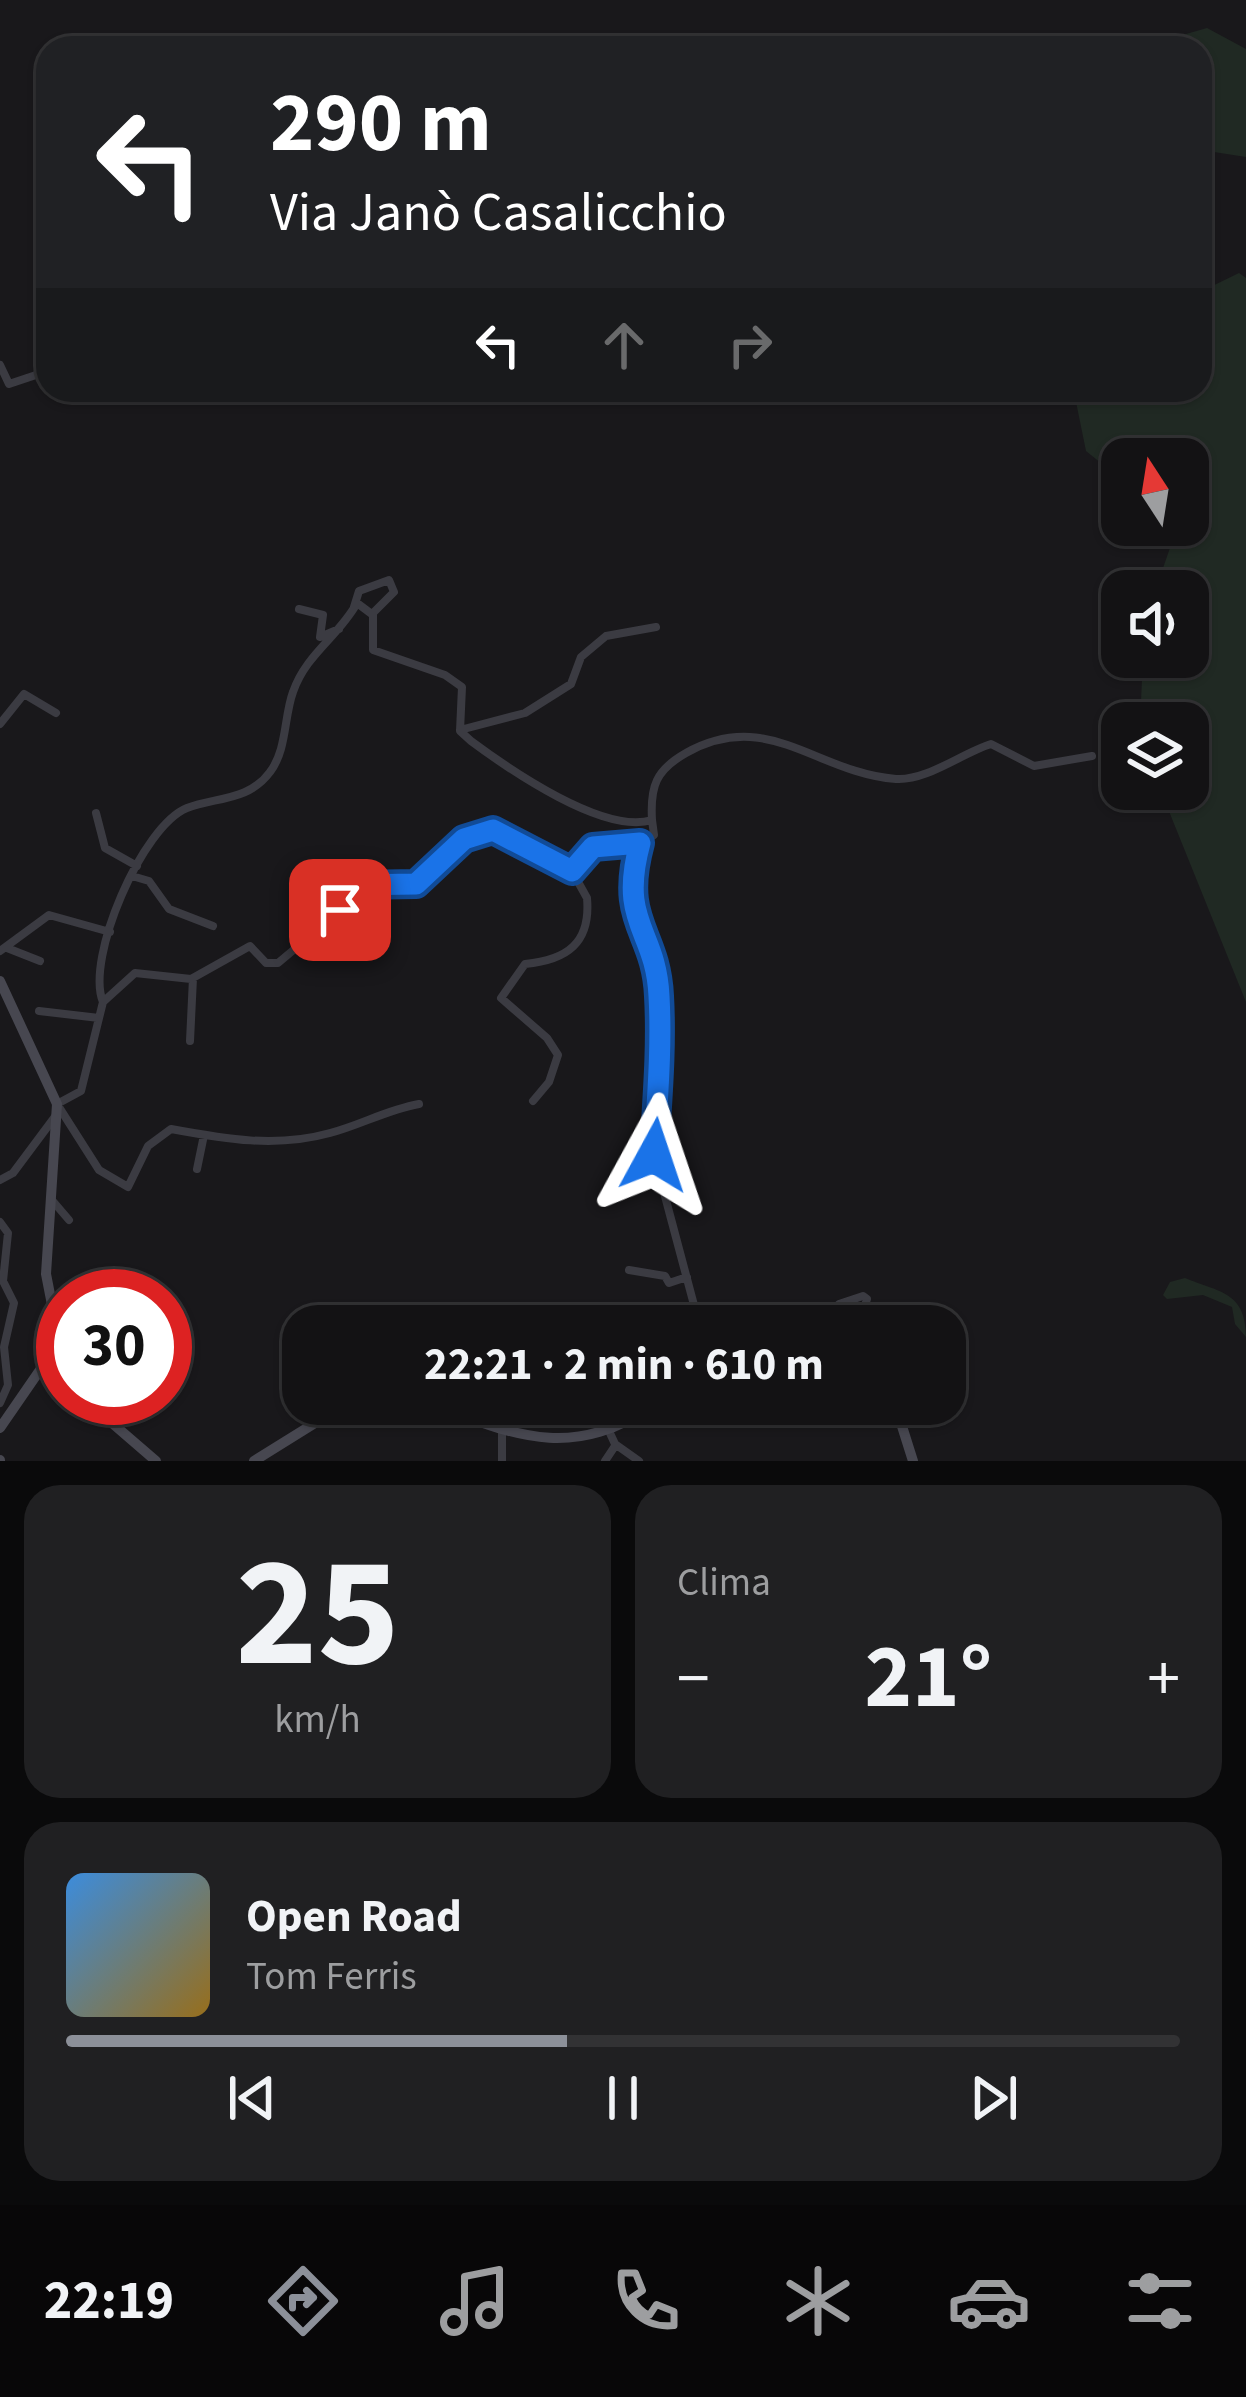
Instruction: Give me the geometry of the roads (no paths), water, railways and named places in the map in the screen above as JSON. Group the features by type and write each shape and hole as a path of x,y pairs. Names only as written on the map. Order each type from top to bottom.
{"main road":[{"path":"0,981 57,1108 46,1269"},
{"path":"0,1428 36,1383"},
{"path":"21,1398 36,1395"},
{"path":"114,1425 156,1461"},
{"path":"254,1461 312,1425"},
{"path":"482,1425 535,1442 608,1431 619,1425"},
{"path":"902,1425 914,1461"}],"street":[{"path":"0,365 9,384 36,375"},
{"path":"354,607 359,591 389,580 394,592 372,614"},
{"path":"104,1002 97,986 110,932 146,846 184,809 233,800 270,772 292,693 314,652 340,629 357,602 372,614 374,650 462,687 460,730"},
{"path":"299,609 323,614 320,637 340,629"},
{"path":"460,730 525,713 571,684 581,657 606,636 656,627"},
{"path":"0,724 24,694 56,713"},
{"path":"460,730 508,768 562,799 635,825 652,820"},
{"path":"572,871 593,847 640,843 654,835 653,780 669,763 713,738 774,737 821,761 903,779 992,744 1034,766 1092,756"},
{"path":"96,813 105,848 149,881 169,909 213,926"},
{"path":"0,1180 14,1173 57,1108 81,1091 104,1002 136,972 193,978 250,946 266,963 278,963 340,910 353,885 416,884 472,835 493,830 572,871 587,898 578,944 561,958 525,964 501,998 547,1037 558,1055 549,1082 533,1101"},
{"path":"640,843 630,897 659,994 659,1127 654,1155 692,1305"},
{"path":"3,949 50,915 110,932"},
{"path":"3,949 40,961"},
{"path":"190,1041 193,978"},
{"path":"39,1011 99,1018"},
{"path":"57,1108 99,1170 120,1186 135,1181 133,1170 148,1146 172,1129 290,1142 335,1132 381,1111 419,1104"},
{"path":"197,1169 204,1135"},
{"path":"51,1199 69,1220"},
{"path":"0,1222 8,1233 3,1281 14,1303 4,1347 8,1385 0,1403"},
{"path":"629,1270 665,1276 669,1283 687,1277"},
{"path":"838,1305 855,1296 867,1299 865,1305"},
{"path":"608,1431 615,1444 639,1461"},
{"path":"502,1433 502,1461"},
{"path":"605,1461 615,1444"}]}
